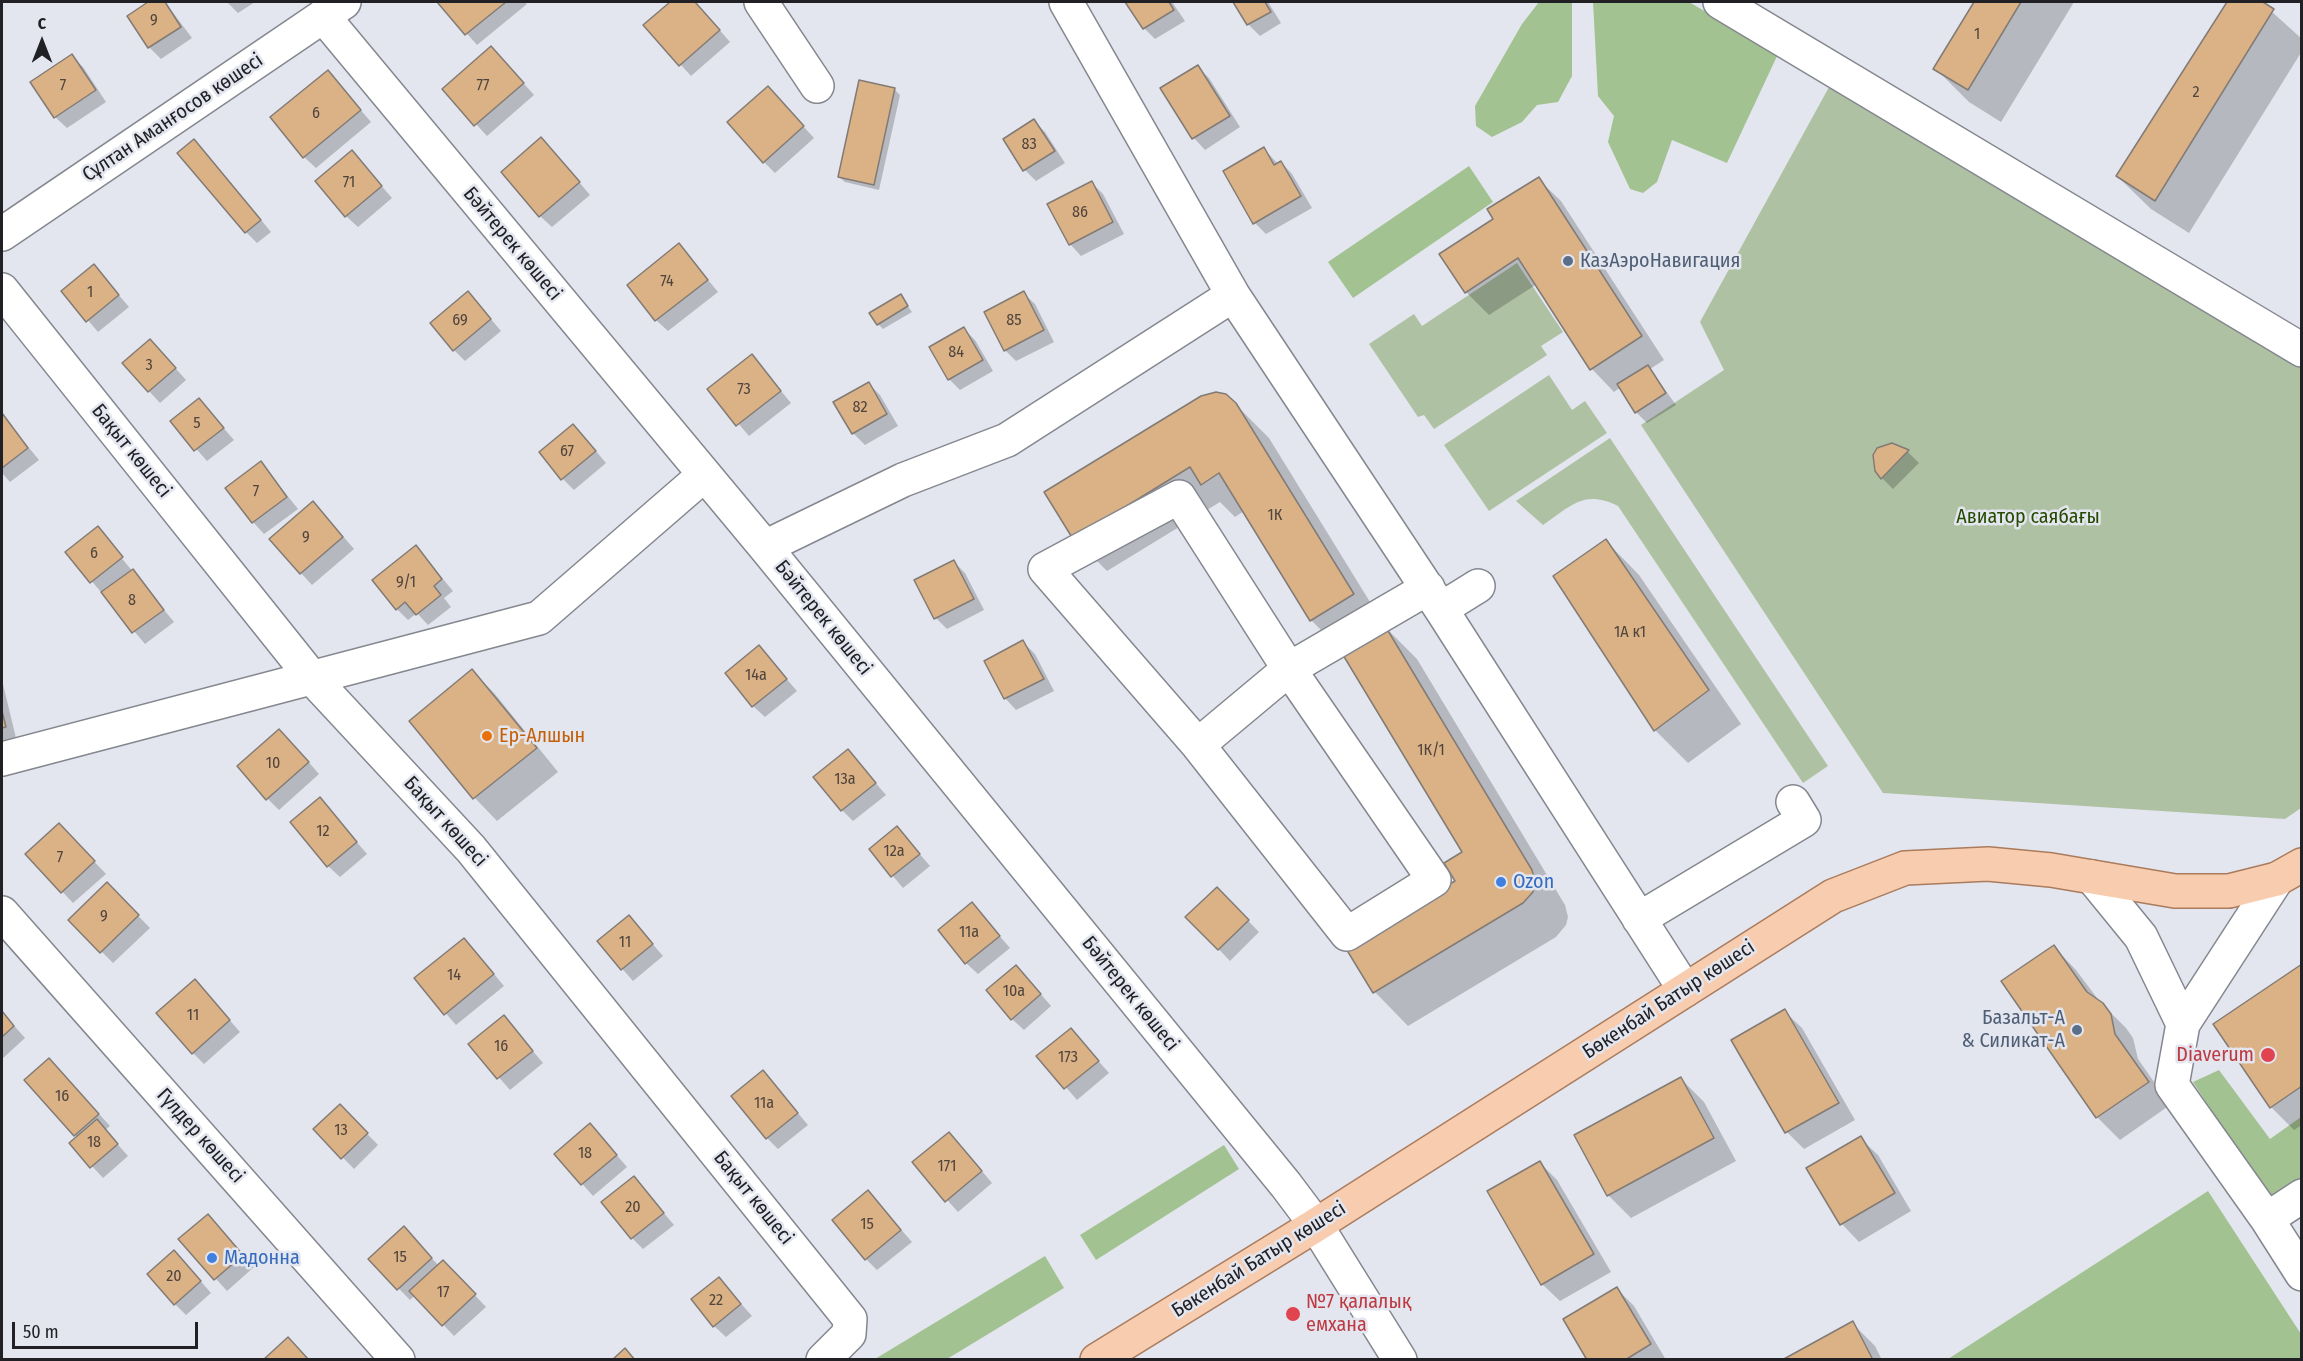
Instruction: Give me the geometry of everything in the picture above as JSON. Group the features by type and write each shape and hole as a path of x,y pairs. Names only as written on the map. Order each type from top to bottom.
{"main road":[{"name":"Бөкенбай Батыр көшесі","path":"1097,1359 1316,1226 1833,896 1905,868 1988,864 2092,877 2175,891 2229,891 2289,872"}],"street":[{"path":"761,2 817,86"},
{"path":"1066,2 1233,295 1434,599 1685,990"},
{"path":"1720,2 2301,350"},
{"name":"Сұлтан Аманғосов көшесі","path":"2,234 333,9"},
{"name":"Бәйтерек көшесі","path":"333,9 704,475 1264,1157 1316,1226 1400,1359"},
{"name":"Бақыт көшесі","path":"2,290 313,679 471,849 850,1319 849,1334 823,1359"},
{"path":"765,547 903,480 1007,440 1233,295"},
{"path":"2,759 539,618 704,475"},
{"path":"1179,497 1289,669 1434,880 1347,934 1198,745 1045,569 1179,497"},
{"path":"1198,745 1289,669 1434,599 1478,586"},
{"path":"1639,919 1804,820 1793,802"},
{"path":"2289,872 2184,1024 2172,1085 2267,1219 2301,1274"},
{"path":"2092,877 2141,937 2184,1024"},
{"name":"Гүлдер көшесі","path":"2,914 398,1359"},
{"path":"2267,1219 2301,1196"}],"green space":[{"path":"1539,2 1572,2 1572,76 1558,102 1537,105 1522,122 1492,137 1476,126 1475,106 1522,24"},
{"path":"1593,2 1689,2 1778,54 1727,163 1672,140 1657,182 1643,193 1630,189 1608,142 1614,116 1598,96"},
{"name":"Авиатор саябағы","path":"1834,78 2301,364 2301,808 2285,819 1883,793 1641,425 1724,370 1700,322"},
{"path":"1469,166 1493,202 1353,298 1328,262"},
{"path":"1517,263 1563,332 1541,346 1547,355 1434,429 1424,415 1418,417 1369,344 1414,314 1422,326"},
{"path":"1549,375 1572,410 1585,401 1607,433 1489,511 1444,445"},
{"path":"1610,438 1828,766 1803,783 1618,506 1596,499 1578,502 1543,525 1516,501"},
{"path":"2219,1070 2270,1139 2301,1117 2301,1184 2272,1203 2193,1082"},
{"path":"1224,1145 1239,1169 1096,1260 1080,1235"},
{"path":"2208,1191 2301,1334 2301,1359 1948,1359"},
{"path":"1045,1256 1064,1288 947,1359 875,1359"}],"building":[{"path":"148,2 165,2 181,27 148,48 127,16"},
{"path":"437,2 506,2 465,35"},
{"path":"670,2 695,2 720,30 679,66 643,25"},
{"path":"1125,2 1169,2 1174,10 1143,29"},
{"path":"1233,2 1265,2 1271,12 1247,25"},
{"path":"1974,2 2021,2 1968,90 1933,69"},
{"path":"2227,2 2263,2 2274,9 2155,201 2116,176"},
{"path":"491,46 524,83 474,126 442,89"},
{"path":"72,54 96,90 54,118 30,82"},
{"path":"1198,65 1230,116 1192,139 1160,88"},
{"path":"328,70 361,110 303,158 270,117"},
{"path":"859,80 895,88 874,185 838,177"},
{"path":"768,86 804,126 763,163 727,122"},
{"path":"1034,119 1055,151 1023,171 1003,139"},
{"path":"541,137 580,182 539,217 501,172"},
{"path":"194,139 261,220 245,233 177,153"},
{"path":"1264,147 1274,165 1281,161 1301,196 1253,224 1223,171"},
{"path":"352,150 382,186 345,217 315,181"},
{"path":"1539,177 1642,336 1590,370 1518,258 1465,293 1439,254 1493,219 1487,209"},
{"path":"1092,181 1113,222 1069,245 1047,204"},
{"path":"679,243 708,280 655,321 627,285"},
{"path":"94,264 119,295 86,322 61,291"},
{"path":"468,291 491,319 453,351 430,323"},
{"path":"1024,291 1044,330 1004,351 984,312"},
{"path":"901,294 908,306 877,325 869,313"},
{"path":"964,327 983,360 948,380 929,347"},
{"path":"150,339 176,368 148,392 122,363"},
{"path":"752,354 781,391 736,426 707,389"},
{"path":"1648,365 1666,393 1635,413 1617,384"},
{"path":"869,382 887,414 852,434 833,402"},
{"path":"1216,392 1226,394 1236,403 1354,594 1310,621 1219,473 1201,485 1190,467 1073,539 1044,492 1201,396"},
{"path":"199,398 224,428 194,451 170,421"},
{"path":"2,413 28,448 2,468"},
{"path":"573,424 596,451 561,480 539,452"},
{"path":"1892,443 1909,450 1881,479 1875,471 1873,455 1877,448"},
{"path":"261,461 287,497 252,523 225,488"},
{"path":"313,501 343,537 300,574 269,539"},
{"path":"98,526 123,557 90,583 65,552"},
{"path":"1606,539 1709,690 1654,731 1553,576"},
{"path":"416,545 442,579 434,586 441,595 416,615 405,602 396,610 372,580"},
{"path":"954,560 974,599 934,619 914,580"},
{"path":"133,569 164,610 132,633 101,592"},
{"path":"1384,624 1532,870 1535,882 1533,892 1523,903 1373,993 1345,947 1455,881 1444,863 1462,852 1340,650"},
{"path":"1023,640 1044,679 1004,699 984,661"},
{"path":"759,645 787,679 752,707 725,673"},
{"path":"472,669 537,748 473,799 409,721"},
{"path":"2,711 6,727 2,728"},
{"path":"279,729 309,762 266,800 237,766"},
{"path":"848,749 876,783 841,811 813,777"},
{"path":"320,797 357,842 327,867 290,822"},
{"path":"59,823 95,861 61,893 25,854"},
{"path":"897,826 920,854 891,877 869,849"},
{"path":"107,882 139,915 100,953 68,920"},
{"path":"1217,887 1249,920 1218,950 1185,917"},
{"path":"972,902 1000,936 965,964 938,930"},
{"path":"629,915 653,944 621,970 597,941"},
{"path":"464,938 494,974 444,1015 414,978"},
{"path":"2054,945 2087,992 2103,1003 2111,1014 2115,1034 2149,1082 2096,1118 2001,981"},
{"name":"Diaverum","path":"2302,964 2302,1086 2270,1108 2213,1024"},
{"path":"1016,965 1041,994 1011,1020 986,990"},
{"path":"195,979 230,1020 192,1054 156,1013"},
{"path":"1785,1009 1839,1103 1785,1133 1731,1040"},
{"path":"2,1011 14,1026 2,1037"},
{"path":"504,1015 533,1051 497,1079 468,1044"},
{"path":"1071,1028 1099,1061 1064,1089 1036,1056"},
{"path":"49,1058 99,1114 74,1136 24,1080"},
{"path":"763,1070 798,1113 766,1139 731,1096"},
{"path":"1681,1077 1714,1138 1607,1196 1574,1135"},
{"path":"340,1104 368,1133 341,1159 313,1129"},
{"path":"97,1119 118,1144 90,1168 69,1143"},
{"path":"590,1123 617,1155 581,1185 554,1154"},
{"path":"949,1132 982,1171 945,1202 912,1162"},
{"path":"1861,1136 1895,1193 1840,1225 1806,1168"},
{"path":"1540,1161 1594,1254 1541,1285 1487,1191"},
{"path":"634,1176 664,1213 631,1239 601,1202"},
{"path":"868,1190 901,1230 865,1260 832,1220"},
{"path":"208,1214 243,1255 214,1280 178,1239"},
{"path":"404,1226 432,1258 397,1290 368,1259"},
{"path":"174,1250 201,1281 174,1305 147,1274"},
{"path":"443,1260 476,1294 442,1326 409,1291"},
{"path":"719,1277 741,1304 713,1327 691,1299"},
{"path":"1617,1287 1651,1344 1625,1360 1587,1360 1563,1319"},
{"path":"1853,1321 1873,1360 1782,1360"},
{"path":"288,1337 309,1360 263,1360"},
{"path":"625,1348 635,1360 612,1360"}],"place":[{"name":"КазАэроНавигация","path":"1568,261"},
{"name":"Ер-Алшын","path":"487,736"},
{"name":"Ozon","path":"1501,882"},
{"name":"Базальт-А & Силикат-А","path":"2077,1030"},
{"name":"Diaverum","path":"2268,1055"},
{"name":"Мадонна","path":"212,1258"},
{"name":"№7 қалалық емхана","path":"1293,1314"}]}
